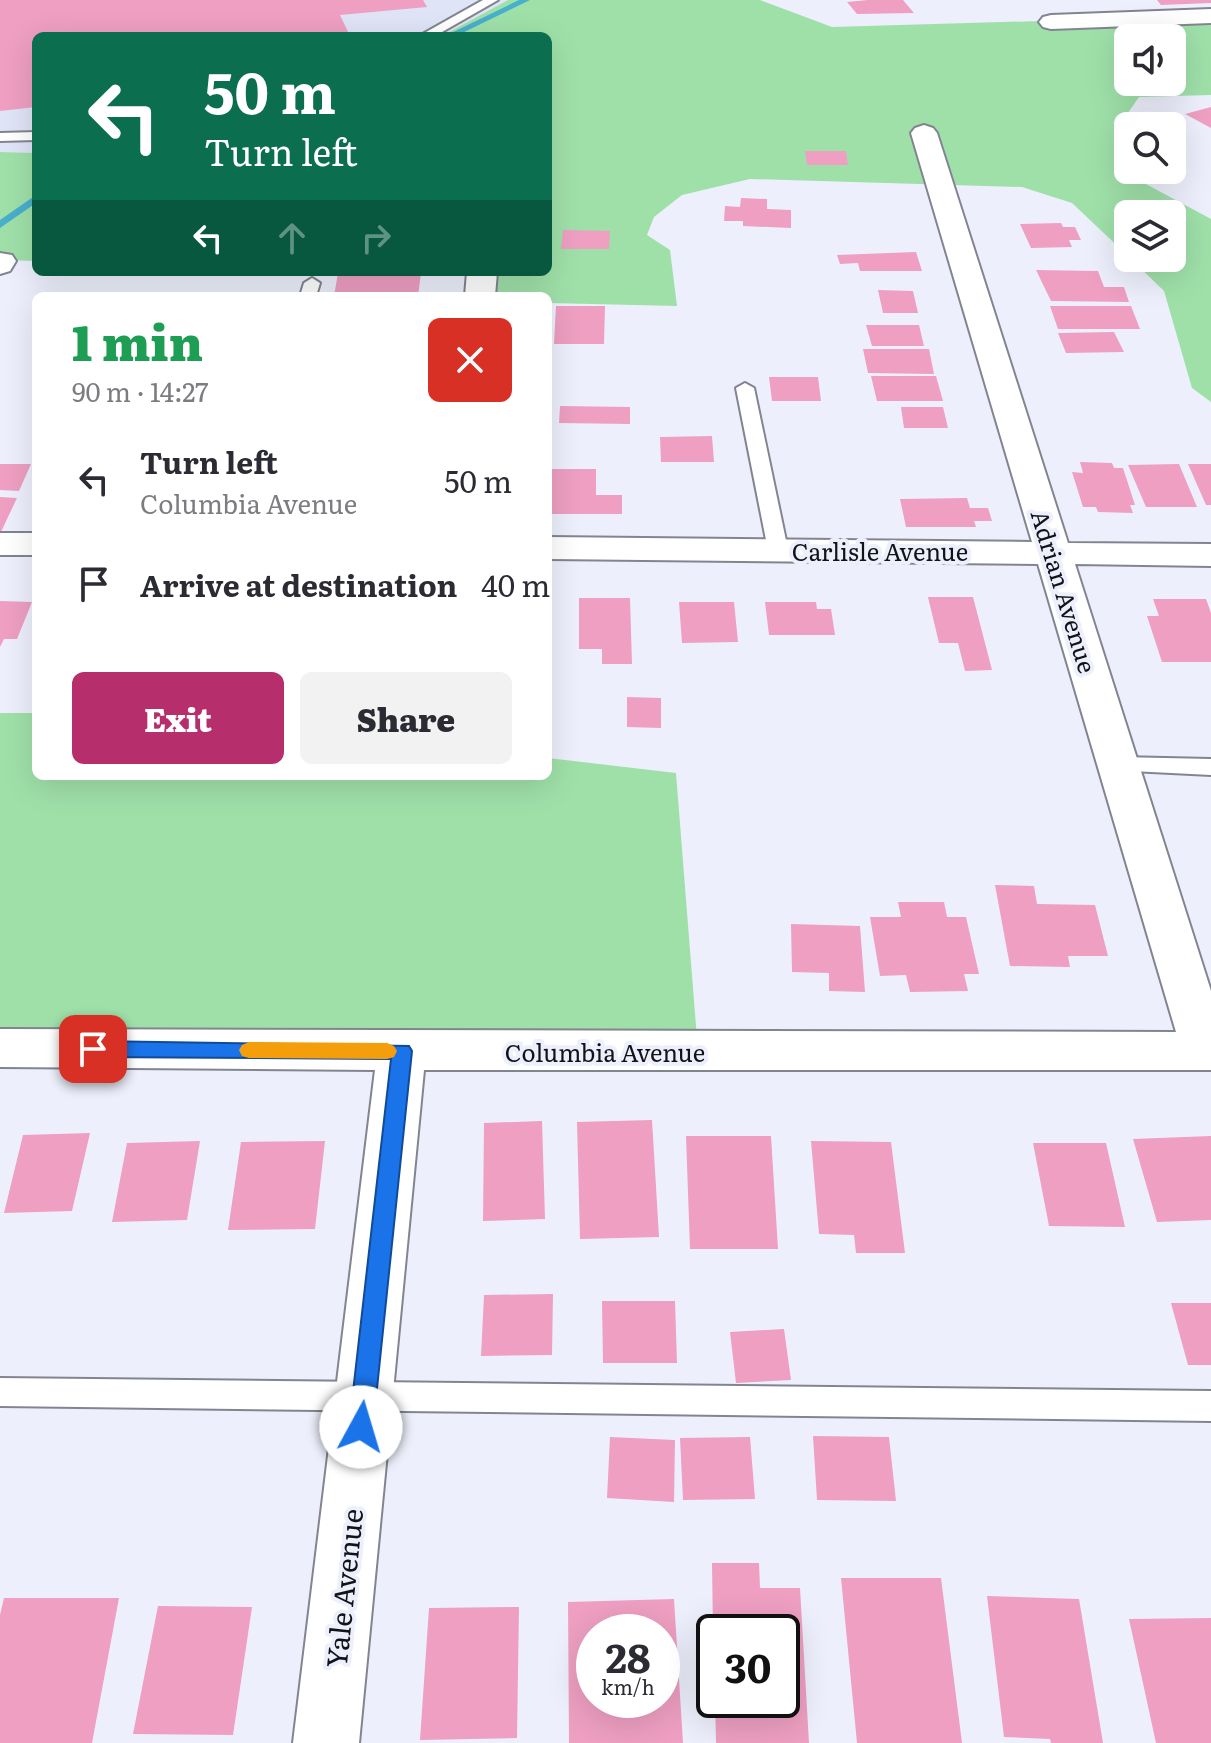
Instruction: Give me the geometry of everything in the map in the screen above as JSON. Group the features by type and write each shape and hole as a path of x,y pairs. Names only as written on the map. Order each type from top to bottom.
{"street":[{"path":"1051,22 1211,16"},
{"name":"Adrian Avenue","path":"924,133 1208,1051"},
{"path":"0,544 32,544"},
{"name":"Carlisle Avenue","path":"552,548 1211,555"},
{"name":"Columbia Avenue","path":"0,1048 1208,1051"},
{"name":"Yale Avenue","path":"326,1743 402,1051"}],"lane":[{"path":"432,32 492,0"},
{"path":"0,137 32,136"},
{"path":"745,388 778,550"},
{"path":"1119,765 1211,767"},
{"path":"0,1392 1211,1406"}],"shaded area":[{"path":"0,0 508,0 449,32 32,32 32,153 0,152"}],"green space":[{"path":"508,0 760,0 832,27 1211,16 1211,95 1186,96 1186,24 1114,24 1114,96 1175,96 1139,97 1129,112 1114,112 1114,184 1146,184 1176,200 1114,200 1114,243 1072,203 1022,187 750,179 682,195 654,217 647,235 670,250 677,306 552,303 552,292 480,292 482,276 552,276 552,32 449,32"},
{"path":"0,152 32,153 32,261 0,260"},
{"path":"1186,206 1211,219 1211,402 1192,388 1164,291 1144,272 1186,272"},
{"path":"0,713 32,713 32,780 552,780 552,758 676,773 698,1051 0,1048"}],"building":[{"path":"0,0 423,0 427,7 340,15 348,32 32,32 32,107 0,111"},
{"path":"903,0 914,13 857,14 847,2"},
{"path":"1157,0 1211,0 1211,3 1161,5"},
{"path":"1211,107 1211,128 1186,115"},
{"path":"805,151 846,151 848,165 807,165"},
{"path":"741,198 767,199 767,209 791,210 791,228 743,226 743,221 724,221 725,206 740,207"},
{"path":"1061,223 1063,227 1075,227 1081,240 1069,240 1072,247 1031,248 1020,224"},
{"path":"563,230 610,231 609,249 561,249"},
{"path":"916,252 922,271 860,271 858,263 840,264 837,255"},
{"path":"1036,270 1098,271 1104,287 1124,287 1129,302 1051,301"},
{"path":"337,276 421,276 419,292 335,292"},
{"path":"878,290 913,291 918,313 883,313"},
{"path":"556,306 605,306 604,344 554,344"},
{"path":"1050,306 1131,306 1140,329 1058,329"},
{"path":"866,325 919,325 924,346 872,346"},
{"path":"1114,332 1124,352 1066,353 1058,333"},
{"path":"863,349 929,349 934,374 868,373"},
{"path":"871,376 936,376 943,401 877,401"},
{"path":"769,377 818,377 821,401 772,401"},
{"path":"560,406 630,407 630,424 559,423"},
{"path":"901,407 943,407 948,428 904,428"},
{"path":"712,436 714,462 661,462 660,437"},
{"path":"1080,462 1112,463 1114,468 1123,468 1135,505 1130,505 1133,513 1098,512 1096,507 1083,507 1072,472 1083,473"},
{"path":"0,464 31,464 19,491 0,490"},
{"path":"1179,464 1197,507 1146,507 1128,465"},
{"path":"1188,464 1211,464 1211,505 1206,505"},
{"path":"552,469 596,469 596,495 622,495 622,514 552,514"},
{"path":"0,497 17,498 0,534"},
{"path":"967,498 970,508 988,508 992,521 974,521 976,527 906,527 900,499"},
{"path":"928,597 973,597 992,670 965,671 958,643 939,643"},
{"path":"579,598 630,598 632,664 602,664 602,649 579,649"},
{"path":"1153,599 1206,599 1211,613 1211,662 1162,662 1147,616 1159,616"},
{"path":"0,601 32,602 17,639 4,639 0,647"},
{"path":"679,602 734,602 738,642 682,643"},
{"path":"765,602 816,602 817,609 831,609 835,635 769,635"},
{"path":"627,697 661,698 661,728 627,727"},
{"path":"995,885 1034,886 1037,904 1095,905 1108,956 1068,956 1070,967 1010,966"},
{"path":"898,902 944,902 947,917 966,917 979,974 964,974 968,991 910,992 906,975 880,976 870,917 901,917"},
{"path":"791,924 860,926 865,992 829,991 829,973 792,972"},
{"path":"652,1120 659,1237 580,1239 577,1122"},
{"path":"542,1121 545,1219 483,1221 484,1123"},
{"path":"90,1133 72,1211 4,1213 23,1135"},
{"path":"686,1136 771,1136 778,1249 690,1249"},
{"path":"1211,1136 1211,1220 1157,1222 1133,1139"},
{"path":"200,1141 187,1220 112,1222 127,1143"},
{"path":"325,1141 315,1229 228,1230 241,1142"},
{"path":"811,1141 891,1142 905,1253 856,1253 854,1235 819,1234"},
{"path":"1033,1143 1106,1143 1125,1227 1049,1226"},
{"path":"553,1294 552,1355 481,1356 484,1295"},
{"path":"602,1301 675,1301 677,1363 603,1363"},
{"path":"1171,1303 1211,1303 1211,1365 1188,1365"},
{"path":"784,1329 791,1380 736,1383 730,1332"},
{"path":"813,1436 889,1437 896,1501 817,1500"},
{"path":"610,1437 675,1440 674,1502 607,1498"},
{"path":"750,1437 755,1499 683,1500 680,1438"},
{"path":"712,1563 759,1563 760,1588 800,1588 809,1743 716,1743 715,1718 800,1718 800,1614 713,1614"},
{"path":"841,1578 941,1578 962,1743 857,1743"},
{"path":"987,1596 1079,1599 1103,1743 1051,1743 1050,1739 1004,1737"},
{"path":"4,1598 119,1598 92,1743 0,1743 0,1615"},
{"path":"674,1599 675,1614 576,1614 576,1718 680,1718 680,1695 683,1743 569,1743 568,1602"},
{"path":"158,1606 252,1607 233,1735 133,1734"},
{"path":"519,1607 517,1738 420,1740 429,1608"},
{"path":"1211,1618 1211,1743 1156,1743 1129,1619"}],"waterway":[{"path":"458,32 526,0"},
{"path":"0,225 32,201"}],"slow traffic":[{"path":"249,1050 387,1051"}],"route":[{"path":"93,1049 402,1051 361,1427"}]}
